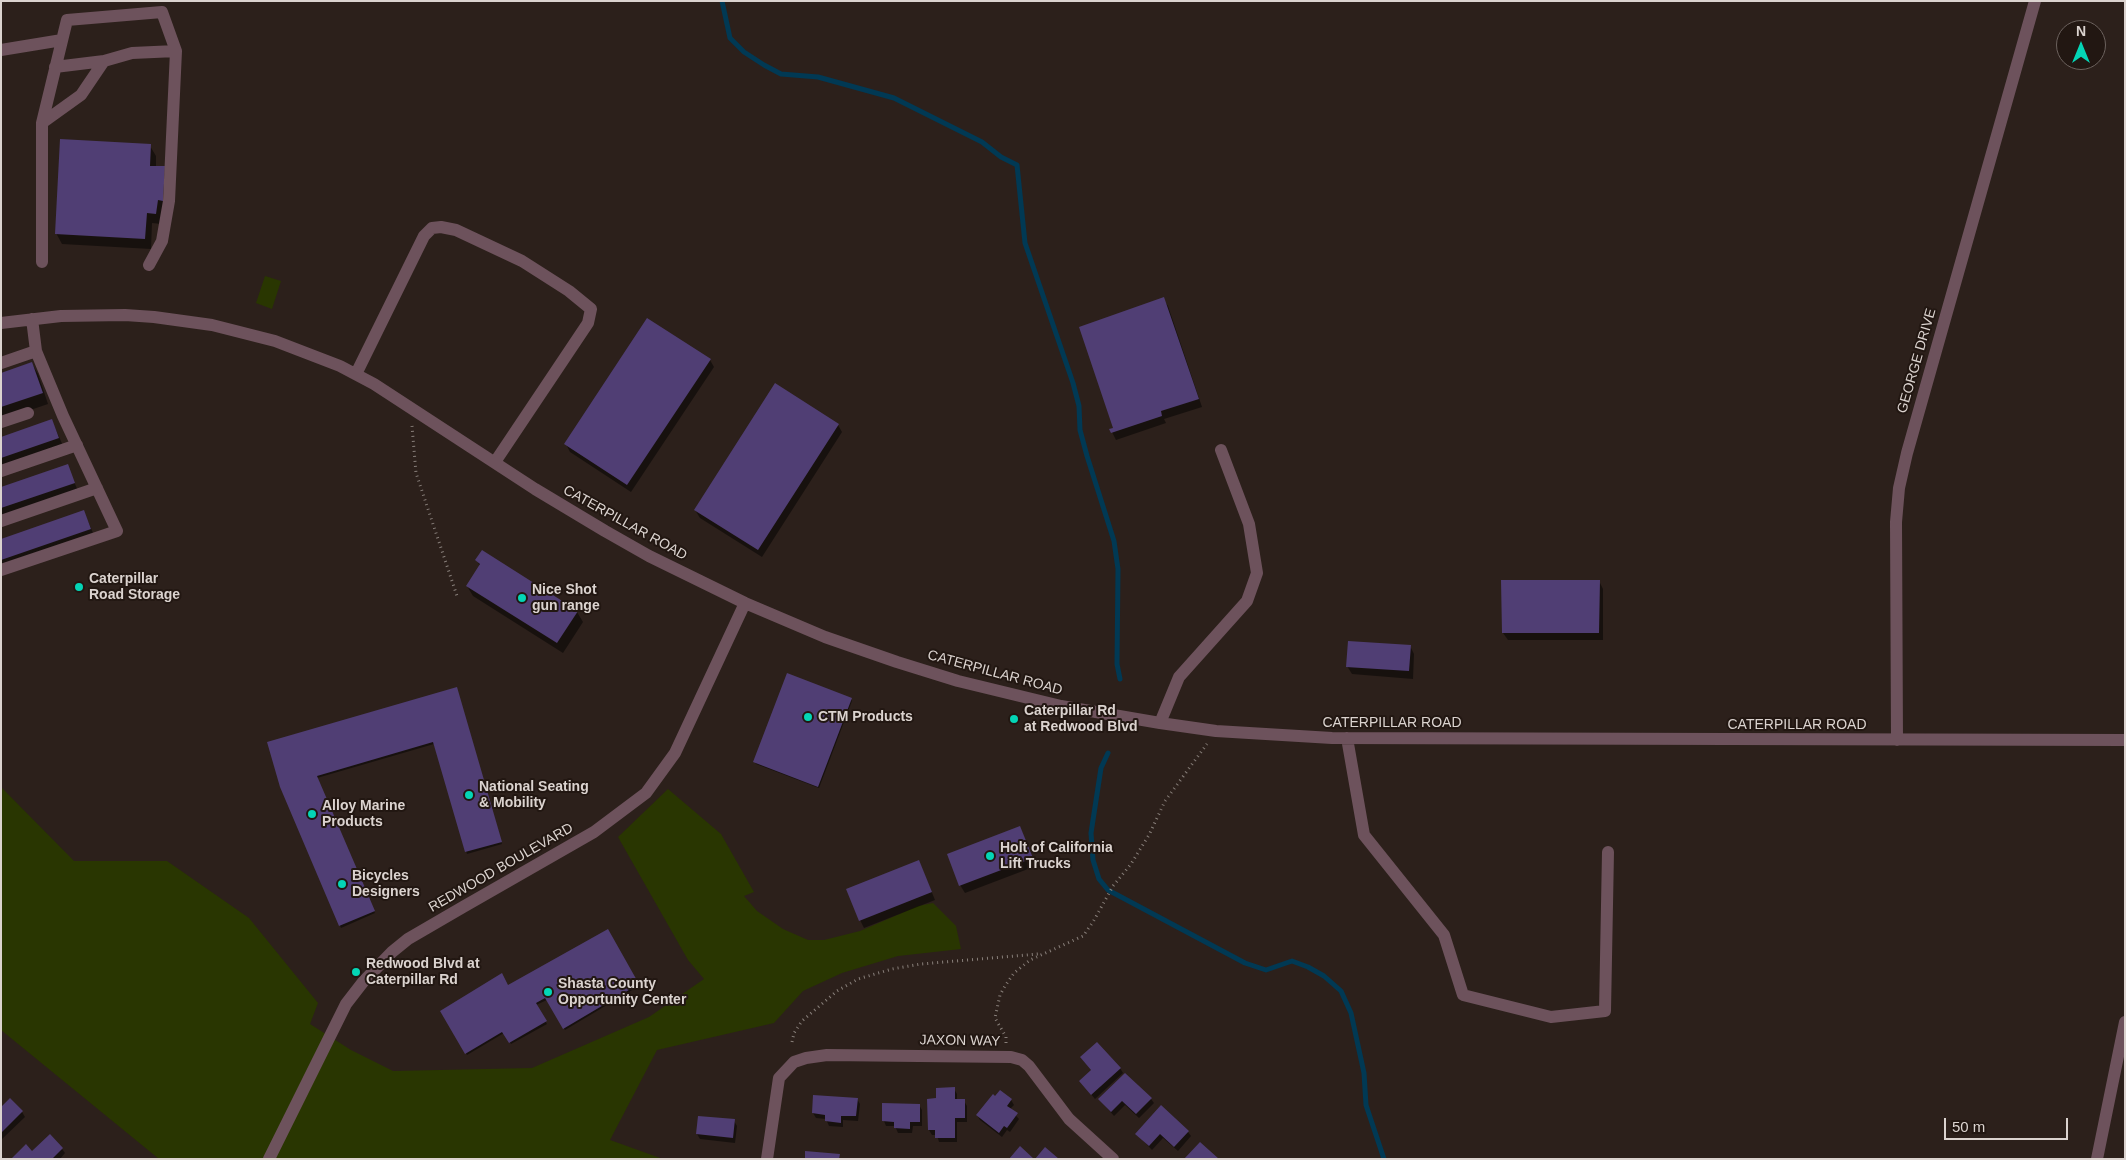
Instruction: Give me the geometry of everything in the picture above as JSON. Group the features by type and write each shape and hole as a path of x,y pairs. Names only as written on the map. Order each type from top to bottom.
{"street":[{"name":"GEORGE DRIVE","path":"1897,740 1896,522 1899,488 1907,453 2035,1"},
{"path":"42,262 42,123 67,20 162,12 176,51 169,201 162,241 149,266"},
{"path":"1,50 62,40"},
{"path":"56,67 104,61 132,53 176,51"},
{"path":"42,123 81,95 104,61"},
{"path":"356,374 424,236 432,228 442,226 456,230 522,261 570,291 591,309 588,323 495,462"},
{"name":"CATERPILLAR ROAD","path":"1,323 90,314 154,316 212,325 275,341 356,374 410,407 534,489 649,556 745,603 825,637 958,681 1062,706 1160,724 1216,731 1347,738 2125,740"},
{"path":"1,570 117,531 36,351 32,319"},
{"path":"1,363 36,351"},
{"path":"1,422 28,413"},
{"path":"1,471 77,445"},
{"path":"1160,724 1179,677 1226,622 1247,601 1257,573 1249,524 1221,450"},
{"path":"1,521 97,488"},
{"name":"REDWOOD BOULEVARD","path":"269,1159 346,1004 363,982 392,952 408,939 463,906 594,832 646,793 675,753 745,603"},
{"path":"1347,738 1364,836 1444,935 1463,995 1550,1017 1605,1011 1608,852"},
{"path":"2097,1159 2120,1069 2125,1022"},
{"name":"JAXON WAY","path":"767,1159 778,1078 794,1062 827,1055 1006,1056 1022,1060 1029,1066 1069,1120 1113,1159"}],"path":[{"path":"410,407 416,474 457,596"},
{"path":"1006,1056 1006,1037 995,1018 1000,996 1014,973 1030,960 1083,936 1113,886 1131,864 1165,801 1216,731"},
{"path":"792,1042 794,1033 802,1021 837,990 858,979 892,969 921,964 1042,954"}],"green space":[{"path":"265,276 281,281 272,309 256,303"},
{"path":"1,787 74,861 167,861 249,918 318,1003 310,1024 351,1050 393,1071 532,1068 649,1017 704,979 688,960 618,837 668,789 721,834 754,892 744,896 757,911 783,929 808,940 824,940 860,931 918,906 933,903 956,926 961,949 898,956 842,973 803,991 774,1023 657,1050 610,1140 663,1159 159,1159 1,1030"}],"building":[{"path":"60,139 151,144 150,166 165,166 163,201 158,200 156,214 147,213 145,239 55,234"},
{"path":"1164,297 1199,399 1161,411 1162,416 1111,433 1109,429 1113,428 1079,327"},
{"path":"647,318 711,359 627,485 564,444"},
{"path":"32,362 43,393 1,407 1,373"},
{"path":"775,383 839,424 758,550 694,510"},
{"path":"52,419 59,438 1,458 1,437"},
{"path":"68,464 75,483 1,508 1,487"},
{"path":"84,510 91,529 1,560 1,539"},
{"name":"Nice Shot gun range","path":"482,550 578,611 557,643 466,586 480,564 475,560"},
{"path":"1501,580 1600,580 1599,633 1502,633"},
{"path":"1348,641 1411,645 1409,671 1346,667"},
{"name":"CTM Products","path":"787,673 852,698 818,787 753,762"},
{"path":"457,687 502,842 465,852 433,742 317,776 375,911 339,926 280,787 267,742"},
{"name":"Holt of California Lift Trucks","path":"1020,826 1033,858 959,886 947,854"},
{"path":"919,860 932,892 859,921 846,889"},
{"name":"Shasta County Opportunity Center","path":"608,929 639,984 563,1029 545,998 536,1003 547,1021 509,1043 502,1032 465,1054 440,1011 502,973 508,985"},
{"path":"1097,1042 1121,1068 1091,1095 1079,1081 1091,1070 1080,1057"},
{"path":"1125,1073 1152,1098 1136,1114 1122,1101 1111,1112 1098,1099"},
{"path":"955,1087 955,1099 965,1099 965,1118 955,1118 955,1138 935,1138 935,1130 928,1130 927,1099 936,1098 936,1088"},
{"path":"1000,1090 1012,1099 1007,1106 1018,1113 1007,1128 1004,1126 999,1133 976,1115 993,1094 995,1096"},
{"path":"813,1095 858,1098 856,1116 841,1116 841,1123 825,1121 825,1115 812,1113"},
{"path":"10,1098 23,1111 1,1133 1,1107"},
{"path":"882,1103 920,1104 920,1122 910,1122 910,1129 894,1128 894,1122 882,1121"},
{"path":"1161,1105 1189,1131 1174,1147 1160,1134 1149,1146 1135,1134"},
{"path":"698,1116 735,1119 733,1138 696,1134"},
{"path":"50,1134 63,1148 52,1159 11,1159 26,1144 32,1151"},
{"path":"1200,1142 1219,1159 1184,1159"},
{"path":"1020,1146 1034,1159 1009,1159"},
{"path":"1045,1147 1059,1159 1035,1159"},
{"path":"805,1151 840,1154 839,1159 805,1159"}],"waterway":[{"path":"722,1 730,38 744,52 764,65 781,74 818,77 894,98 982,142 1001,157 1017,165 1025,243 1073,383 1079,406 1080,430 1114,541 1118,569 1117,664 1120,679"},
{"path":"1108,753 1101,768 1091,833 1093,860 1099,879 1108,890 1245,963 1266,970 1292,961 1324,976 1341,991 1351,1013 1364,1073 1366,1105 1384,1159"}],"place":[{"name":"Caterpillar Road Storage","path":"79,587"},
{"name":"Nice Shot gun range","path":"522,598"},
{"name":"CTM Products","path":"808,717"},
{"name":"Caterpillar Rd at Redwood Blvd","path":"1014,719"},
{"name":"National Seating & Mobility","path":"469,795"},
{"name":"Alloy Marine Products","path":"312,814"},
{"name":"Holt of California Lift Trucks","path":"990,856"},
{"name":"Bicycles Designers","path":"342,884"},
{"name":"Redwood Blvd at Caterpillar Rd","path":"356,972"},
{"name":"Shasta County Opportunity Center","path":"548,992"}]}
